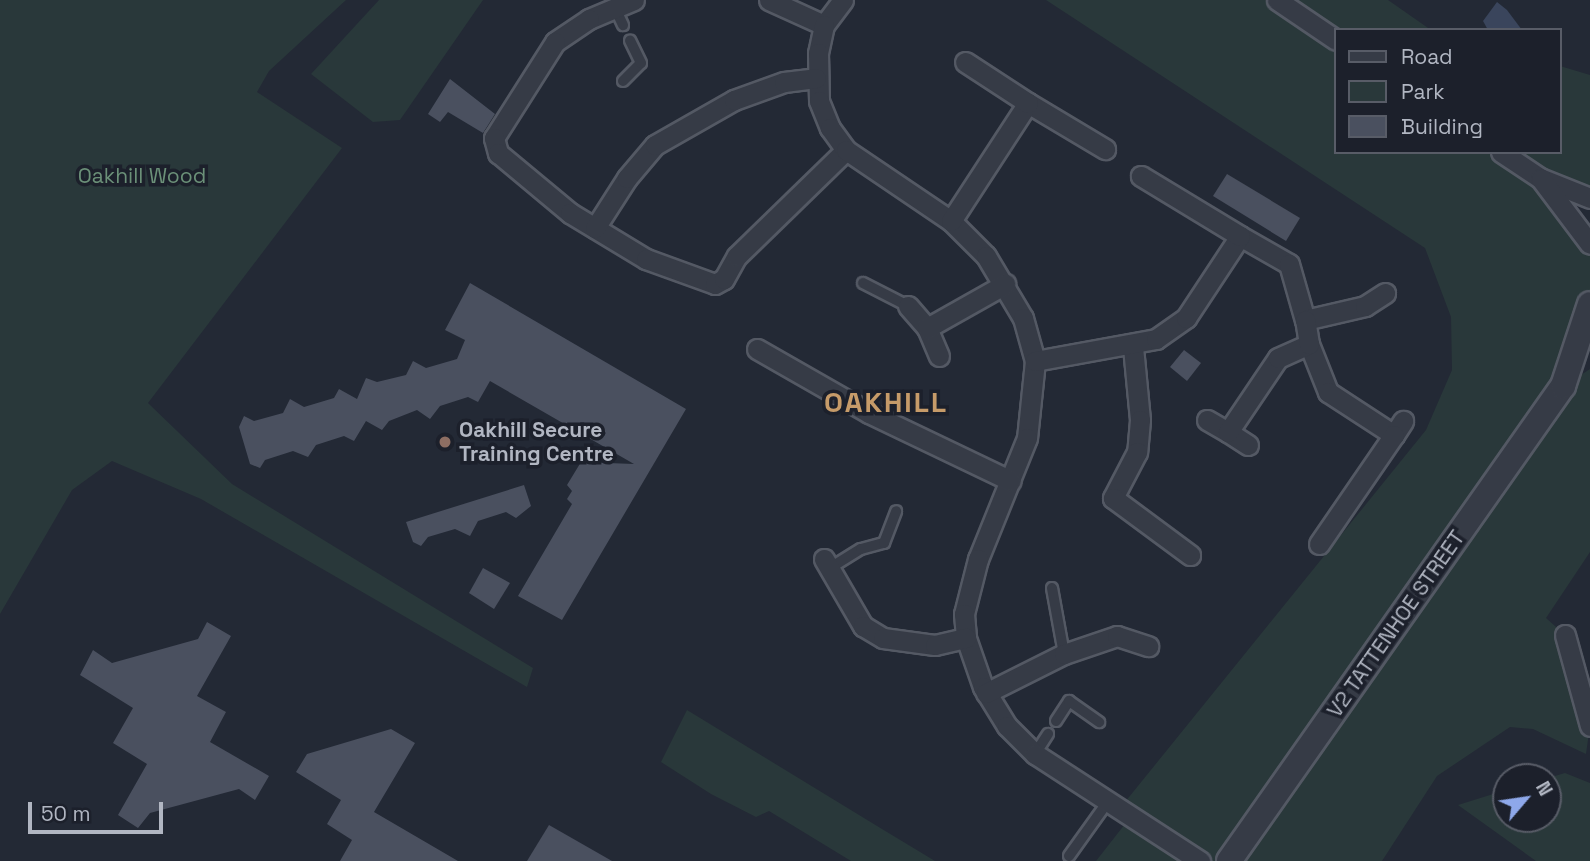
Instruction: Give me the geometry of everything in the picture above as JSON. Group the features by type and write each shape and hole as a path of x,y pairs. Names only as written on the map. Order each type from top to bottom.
{"street":[{"path":"634,0 619,17 588,9 555,42 494,145 570,213 646,259 715,284 724,279 737,256 846,150"},
{"path":"843,0 824,25 816,78 830,128 846,150 951,222 986,256 1023,318 1035,361 1027,438 978,559 964,614 966,638 986,693 1007,726 1035,754 1192,859"},
{"path":"1277,0 1334,39"},
{"path":"777,2 824,25"},
{"path":"965,62 1105,149"},
{"path":"595,228 627,178 655,145 734,100 785,82 816,78"},
{"path":"951,222 1028,103"},
{"path":"1504,154 1535,175 1590,198"},
{"path":"1535,175 1590,244"},
{"path":"1141,176 1289,264 1309,344 1328,392 1399,428 1319,544"},
{"path":"1035,361 1132,347 1156,340 1186,318 1240,236"},
{"path":"926,328 1005,284"},
{"path":"1305,320 1365,306 1385,293"},
{"name":"V2 TATTENHOE STREET","path":"1229,861 1563,386 1590,304"},
{"path":"908,306 926,328 939,356"},
{"path":"1228,432 1278,358 1309,344"},
{"path":"1132,347 1140,420 1137,452 1113,498 1190,555"},
{"path":"757,349 869,413 1011,481"},
{"name":"V2 TATTENHOE STREET","path":"1563,386 1590,369"},
{"path":"1207,419 1248,445"},
{"path":"827,564 863,626 883,639 935,645 966,638"},
{"path":"1565,635 1590,726"},
{"path":"986,693 1065,654 1117,636 1148,646"}],"lane":[{"path":"623,81 641,63 630,40"},
{"path":"863,283 908,306"},
{"path":"827,564 861,549 884,543 896,511"},
{"path":"1052,588 1065,654"},
{"path":"1056,721 1069,701 1099,722"},
{"path":"1035,754 1048,734"},
{"path":"1069,856 1107,803"}],"green space":[{"name":"Oakhill Wood","path":"0,0 346,0 269,71 257,92 342,148 148,403 232,484 533,668 527,687 201,499 112,461 72,490 0,614"},
{"path":"379,0 483,0 400,120 373,122 311,74"},
{"path":"1046,0 1388,0 1428,28 1334,28 1334,154 1562,154 1562,67 1590,75 1590,198 1542,179 1590,244 1590,304 1564,386 1590,369 1590,552 1546,618 1565,635 1590,726 1586,754 1533,729 1510,727 1437,776 1382,861 1096,861 1136,810 1125,802 1426,430 1452,370 1451,317 1425,248"},
{"path":"687,710 935,861 851,861 769,811 756,817 711,794 661,762"},
{"path":"1562,774 1590,783 1590,861 1536,861 1497,833 1562,833"},
{"path":"1492,794 1492,829 1458,805"}],"water":[{"path":"1497,2 1520,28 1487,28 1483,21"}],"building":[{"path":"450,79 495,114 483,133 448,112 440,122 428,114"},
{"path":"1227,174 1300,218 1286,241 1213,196"},
{"path":"470,283 686,409 562,620 518,596 572,504 567,499 572,491 567,485 581,462 634,464 490,381 478,402 468,397 440,406 430,419 417,410 389,421 382,430 366,421 354,441 344,436 316,445 308,457 293,451 265,460 260,468 250,464 239,427 244,416 254,421 283,413 290,399 304,407 334,398 339,389 357,399 366,378 377,382 406,375 413,361 426,368 457,359 465,340 445,330"},
{"path":"1184,350 1201,363 1187,381 1170,367"},
{"path":"524,485 531,506 516,518 506,512 478,521 470,536 455,529 428,537 421,546 413,542 406,522"},
{"path":"483,568 510,583 494,609 469,593"},
{"path":"207,622 231,636 197,696 226,712 210,742 269,776 255,800 239,789 150,813 138,828 118,815 147,764 113,743 133,708 80,675 93,650 112,663 198,639"},
{"path":"391,729 415,743 374,812 458,861 340,861 352,840 327,824 341,800 296,772 307,754"},
{"path":"549,825 612,861 527,861"}],"place":[{"name":"Oakhill Secure Training Centre","path":"445,442"}],"district":[{"name":"OAKHILL","path":"886,402"}]}
